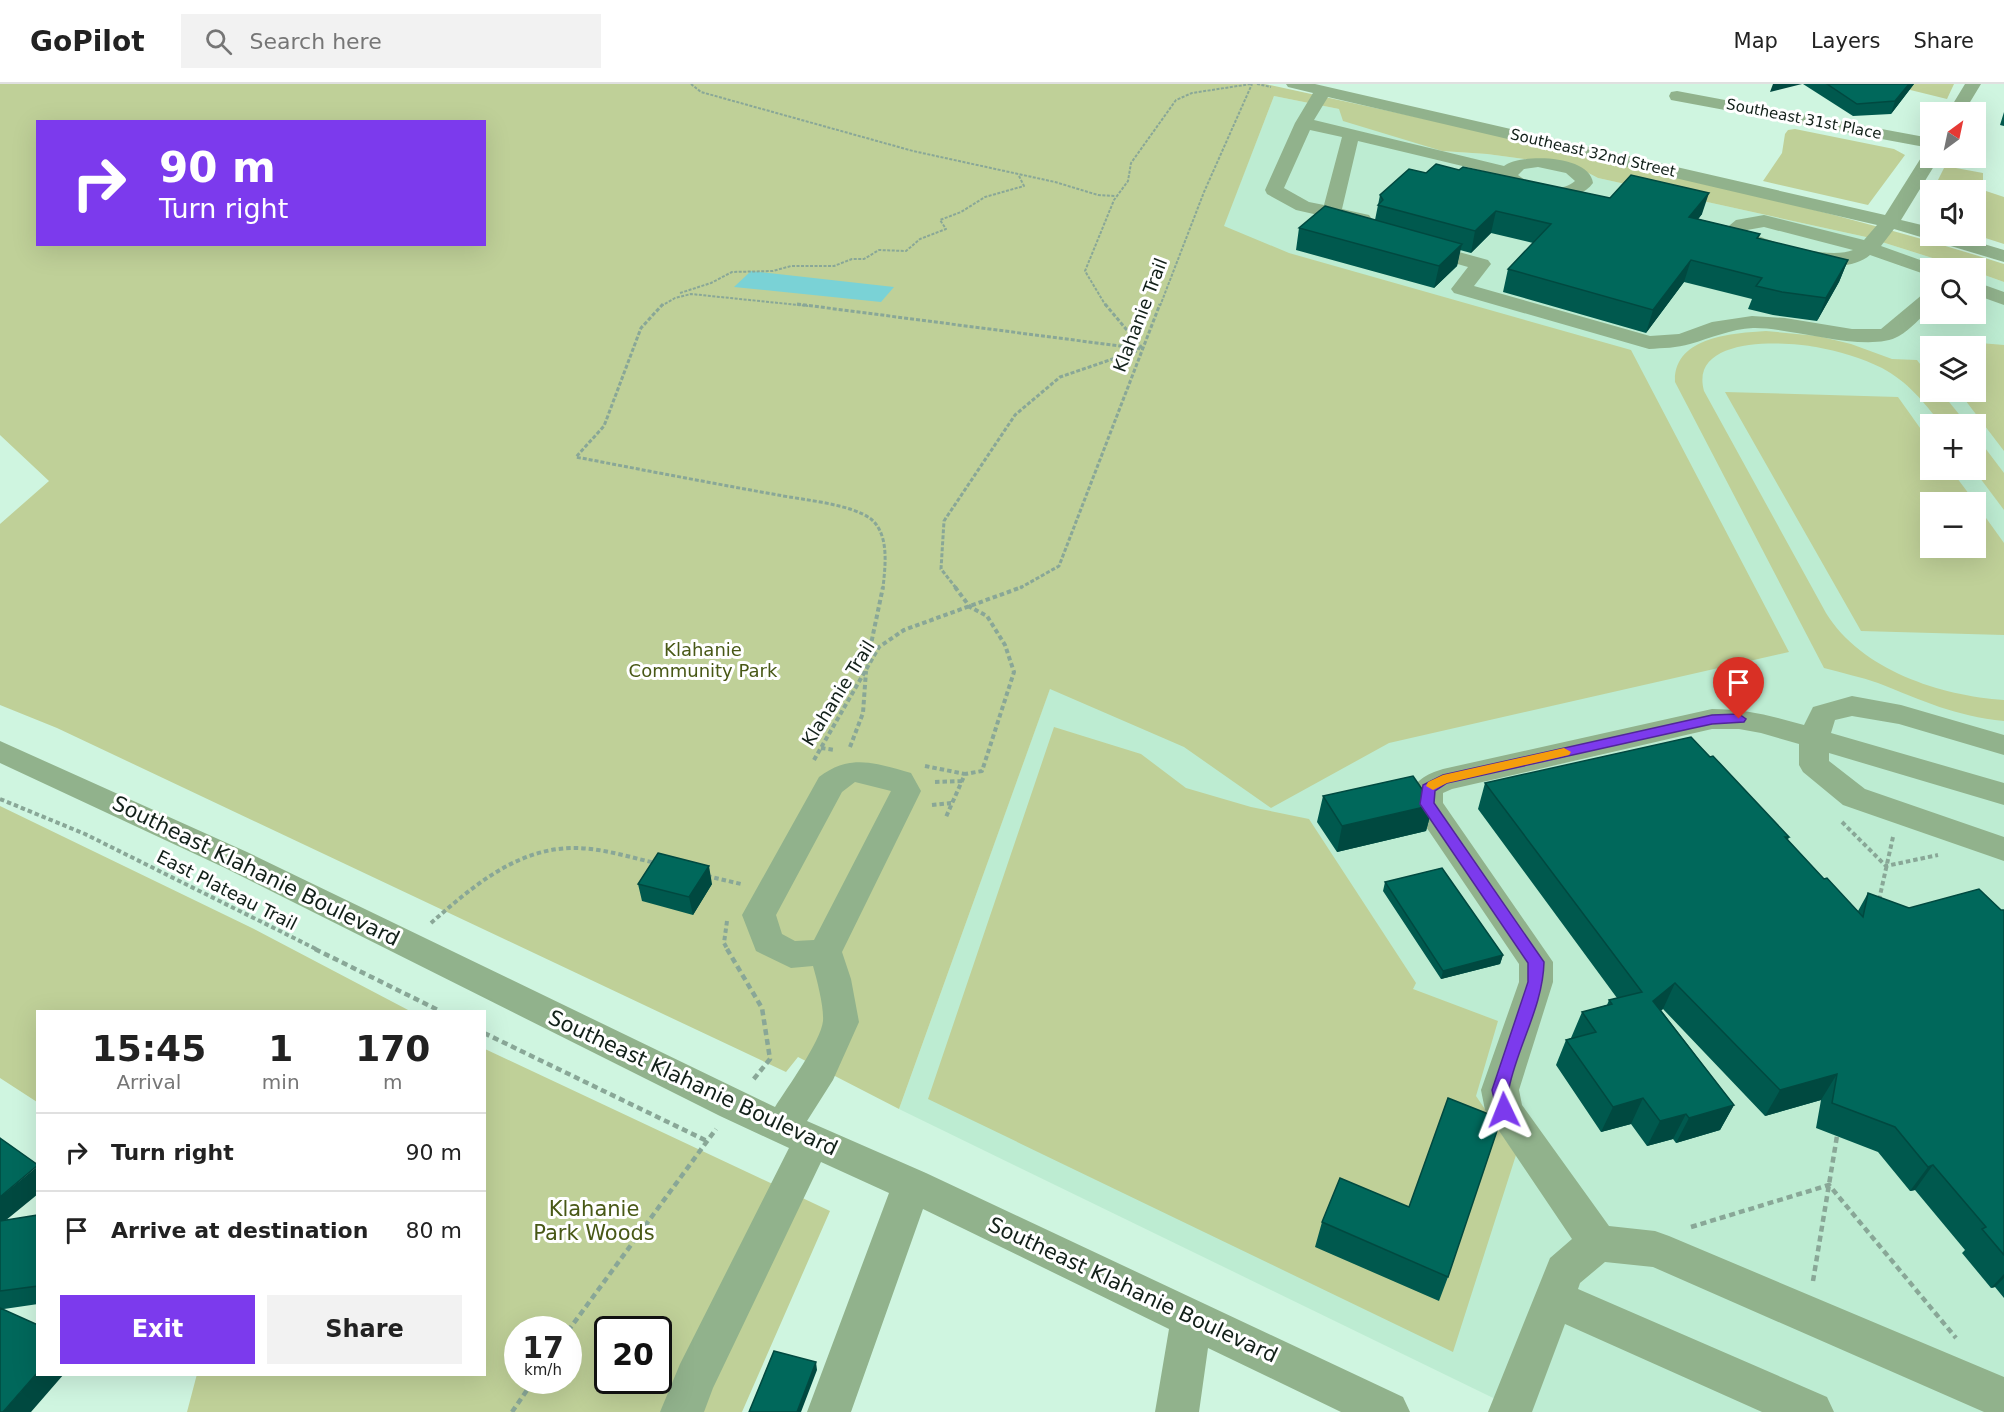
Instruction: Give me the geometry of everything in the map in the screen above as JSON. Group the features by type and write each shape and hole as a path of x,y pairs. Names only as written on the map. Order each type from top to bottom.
{"street":[{"name":"Southeast 32nd Street","path":"1294,84 1920,230"},
{"path":"1962,102 1973,84"},
{"path":"1323,91 1304,123 1274,190 1303,206 1367,221 1356,230 1379,236"},
{"name":"Southeast 31st Place","path":"1677,96 1920,141"},
{"path":"1304,123 1508,172"},
{"path":"1332,212 1350,134"},
{"path":"1920,266 1866,246 1764,221 1743,224 1734,231 1746,241 1826,259 1850,259 1866,246 1892,222 1924,168"},
{"path":"1402,242 1481,264 1461,290 1649,343 1682,340 1720,327 1752,322 1785,324 1852,335 1884,335 1893,331 1920,307"},
{"path":"1971,246 2004,256"},
{"path":"1986,292 2004,299"},
{"path":"2004,745 1901,715 1852,706 1823,714 1814,738 1814,765 1854,797 2004,849"},
{"path":"1598,1244 1504,1110 1500,1090 1536,982 1536,962 1427,804 1428,789 1443,780 1712,719 1739,719 1814,738 2004,794"},
{"name":"Southeast Klahanie Boulevard","path":"0,751 236,860 733,1106 912,1185 1388,1412"},
{"path":"682,1412 841,1022 834,980 825,952 906,791 900,781 852,771 830,785 759,915 768,942 791,955 825,952"},
{"path":"829,1412 912,1185"},
{"path":"1510,1412 1564,1270 1598,1244 1655,1249 2004,1399"},
{"path":"1553,1298 1812,1412"},
{"path":"1177,1412 1192,1318"}],"path":[{"path":"691,84 701,92 809,124 913,151 1055,182 1098,195 1116,196"},
{"path":"1143,349 1107,307 1085,271 1116,196 1127,185 1131,174 1131,163 1176,100 1192,93 1251,84"},
{"name":"Klahanie Trail","path":"810,767 879,647 904,630 1017,590 1059,566 1204,192 1251,84"},
{"path":"848,752 863,713 867,668 886,559 884,537 874,521 849,509 576,457 604,426 641,328 664,302 732,272 773,271 790,266 834,266 852,259 864,259 880,249 906,251 920,239 946,229 940,220 961,212 985,197 1024,186 1019,175"},
{"path":"677,295 690,294 787,303 1143,349"},
{"path":"965,774 982,771 1014,672 1005,645 987,616 970,607 941,569 944,521 1015,415 1060,377 1143,349"},
{"path":"925,783 962,781"},
{"name":"East Plateau Trail","path":"0,799 85,834 438,1010"},
{"path":"1837,817 1886,866"},
{"path":"1877,906 1895,827"},
{"path":"406,944 473,887 501,868 539,851 570,848 603,850 657,864"},
{"path":"1886,866 1943,855"},
{"path":"701,874 745,885 739,892"},
{"path":"579,1316 770,1059 762,1008 724,943 727,916"},
{"path":"486,1034 707,1141"},
{"path":"1813,1286 1837,1136"},
{"path":"1689,1227 1828,1185"},
{"path":"1828,1185 1958,1340"},
{"path":"512,1412 524,1394"}],"shaded area":[{"path":"1274,96 1339,109 1442,151 1487,154 1575,166 1598,178 1866,237 1932,258 1920,258 1920,324 1986,324 1986,276 2004,282 2004,1412 1522,1412 899,1109 1127,474"}],"green space":[{"name":"Klahanie Community Park","path":"0,84 1265,84 1675,176 1911,236 1920,239 1920,246 1944,246 1984,258 1932,258 1866,237 1598,178 1575,166 1487,154 1442,151 1343,121 1339,109 1274,96 1224,226 1289,253 1631,350 1789,652 1389,743 1271,808 1184,747 1050,689 899,1109 798,1057 786,1072 57,728 0,705 0,524 49,481 0,435"},
{"path":"1886,84 1954,84 1947,99"},
{"path":"1795,129 1894,149 1905,155 1868,205 1763,181 1782,153 1785,134 1788,130"},
{"path":"1944,168 1983,173 1983,180 1938,180"},
{"path":"1986,191 2004,197 2004,244 1986,238"},
{"path":"1986,259 2004,264 2004,282 1986,276"},
{"path":"1766,331 1818,336 1851,344 1892,359 1917,360 1920,364 1920,399 1900,379 1858,358 1801,345 1742,346 1724,351 1711,360 1703,373 1704,391 1826,613 1841,633 1881,665 1904,676 1955,693 2004,700 2004,721 1954,712 1872,681 1824,668 1675,382 1677,367 1684,355 1694,347 1707,340 1738,333"},
{"path":"1986,344 2004,345 2004,451 1986,427 1986,414 1976,414 1967,402 1986,402"},
{"path":"1725,392 1898,397 1920,428 1920,480 1958,480 1968,492 1920,492 1920,558 1986,558 1986,518 2004,543 2004,635 1861,631"},
{"path":"1922,402 1949,402 1959,414 1933,414"},
{"path":"1986,449 2004,473 2004,510 1982,480 1986,480"},
{"path":"1054,727 1141,754 1186,788 1251,807 1309,819 1416,983 1413,989 1498,1021 1476,1096 1516,1155 1453,1352 928,1099"},
{"path":"0,806 252,928 408,1010 36,1010 36,1101 0,1078"},
{"name":"Klahanie Park Woods","path":"486,1049 830,1211 742,1412 187,1412 196,1376 486,1376"}],"water":[{"path":"751,271 894,287 881,302 734,287"}],"building":[{"path":"1827,84 1909,84 1895,101 1857,104"},
{"path":"1436,164 1459,170 1463,167 1610,198 1631,175 1709,193 1689,217 1760,234 1757,238 1848,260 1826,298 1756,286 1762,278 1691,260 1653,310 1508,269 1551,224 1496,211 1475,231 1378,205 1383,200 1380,195 1409,169 1426,173"},
{"path":"1325,206 1462,244 1439,266 1299,228"},
{"path":"1691,737 1710,757 1713,756 1789,837 1785,837 1824,879 1827,878 1863,917 1868,893 1909,908 1979,889 2001,910 2004,910 2004,1255 1982,1229 1986,1227 1933,1165 1928,1167 1895,1127 1832,1103 1837,1074 1780,1090 1675,983 1653,1001 1734,1105 1689,1118 1686,1114 1660,1121 1643,1098 1613,1107 1566,1040 1596,1032 1582,1012 1612,1004 1609,1000 1642,992 1485,783"},
{"path":"1413,776 1433,805 1342,826 1323,796"},
{"path":"658,853 709,866 689,897 638,884"},
{"path":"1442,868 1503,955 1443,971 1385,882"},
{"path":"1448,1098 1501,1119 1448,1277 1322,1222 1340,1178 1409,1207"},
{"path":"0,1138 36,1164 36,1167 0,1197"},
{"path":"36,1215 36,1286 0,1291 0,1221"},
{"path":"0,1308 36,1324 36,1374 3,1412 0,1412"},
{"path":"774,1351 816,1362 797,1412 749,1412"}],"slow traffic":[{"path":"1433,786 1443,780 1564,752"}],"route":[{"path":"1504,1110 1500,1090 1536,982 1536,962 1427,804 1428,789 1443,780 1689,724 1712,719 1739,719"}]}
